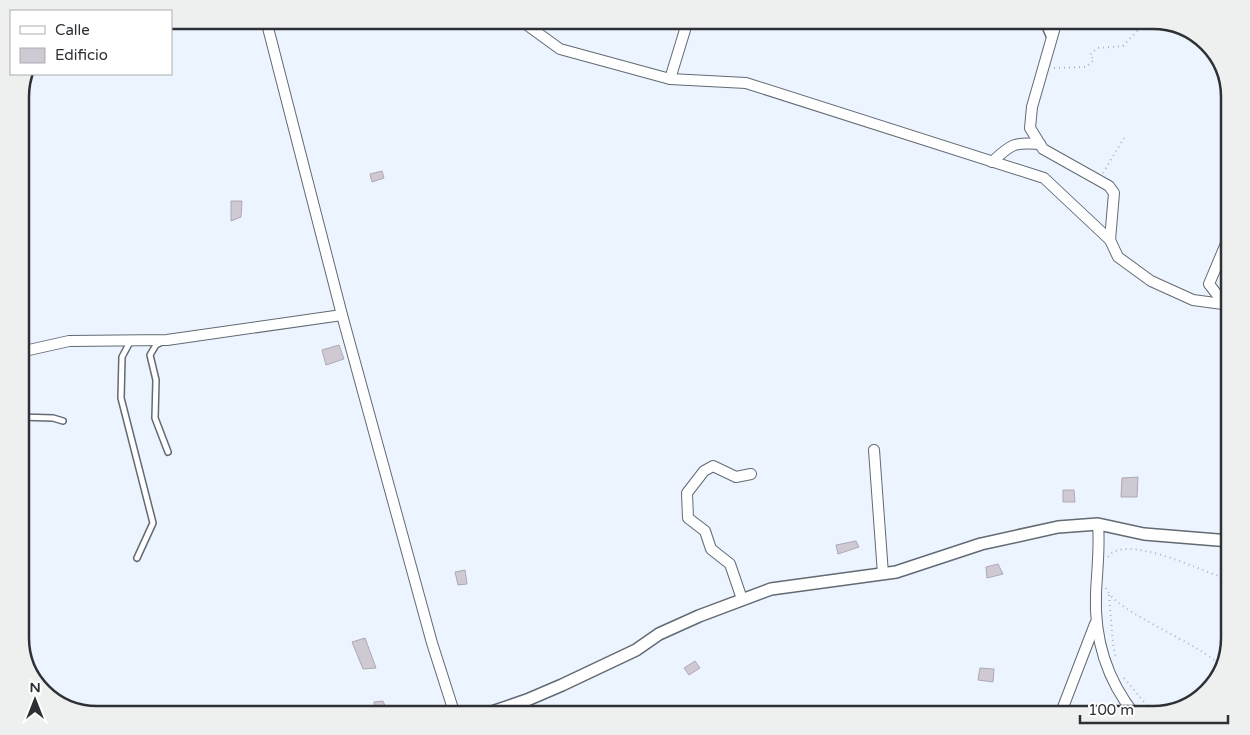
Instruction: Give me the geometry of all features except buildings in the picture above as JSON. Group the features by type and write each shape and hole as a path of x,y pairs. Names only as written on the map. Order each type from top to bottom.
{"street":[{"path":"268,29 342,315 432,643 451,706"},
{"path":"532,29 560,49 670,79 746,83 1044,178 1110,240 1118,256 1151,281 1193,300 1221,304"},
{"path":"670,79 685,29"},
{"path":"1054,29 1032,107 1030,128 1043,149 1109,186 1114,193 1110,240"},
{"path":"992,162 1003,152 1018,143 1040,144"},
{"path":"1221,255 1209,284 1221,298"},
{"path":"29,350 69,342 167,340 342,315"},
{"path":"874,450 883,574"},
{"path":"742,599 730,564 711,549 705,531 688,518 687,493 704,471 713,466 736,477 751,474"},
{"path":"1098,524 1100,545 1096,621 1101,651 1120,696 1128,706"},
{"path":"509,706 562,685 636,650 659,634 742,599 771,589 883,574 1000,540 1058,527 1098,524 1144,534 1221,540"},
{"path":"1063,706 1096,621"}],"lane":[{"path":"1046,29 1051,40"},
{"path":"132,340 122,357 121,398 153,523 137,558"},
{"path":"167,340 156,345 150,354 156,380 155,418 168,452"},
{"path":"29,417 53,418 63,422"}],"path":[{"path":"1044,68 1086,67 1094,60 1090,55 1097,48 1122,46 1139,29"},
{"path":"1102,176 1124,138"},
{"path":"1107,560 1110,554 1124,548 1146,551 1221,577"},
{"path":"1104,582 1108,595 1113,644 1117,661"},
{"path":"1108,595 1138,615 1193,645 1217,662"},
{"path":"1124,677 1148,706"}]}
